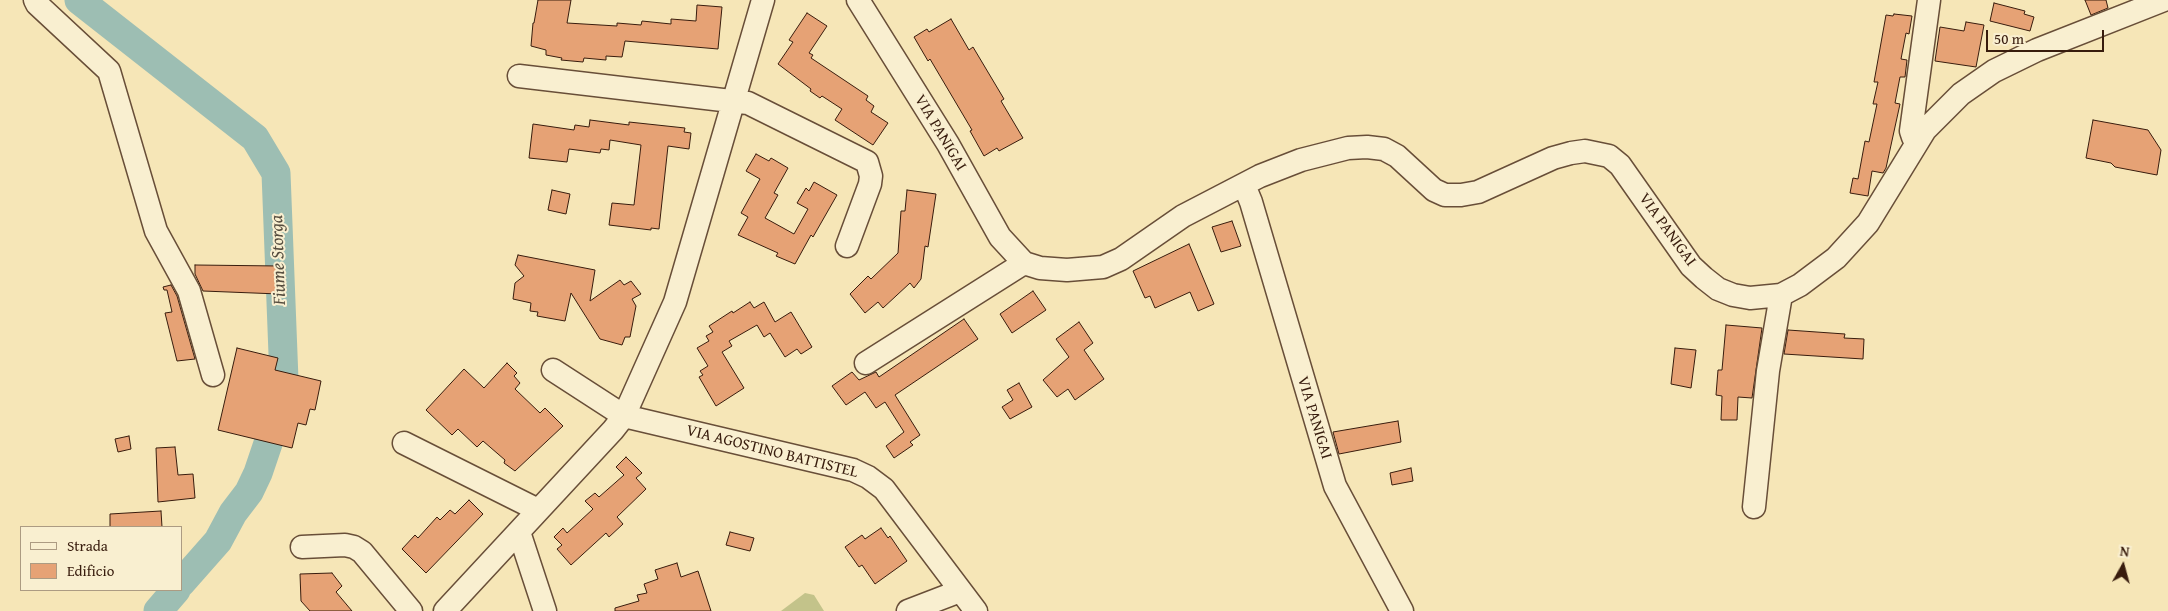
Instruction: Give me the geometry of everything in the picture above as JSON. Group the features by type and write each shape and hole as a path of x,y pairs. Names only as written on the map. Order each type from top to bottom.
{"street":[{"path":"35,0 37,4 109,71 156,231 189,291 213,375"},
{"path":"445,611 624,416 676,302 763,0"},
{"name":"VIA PANIGAI","path":"858,0 948,144 1000,237 1024,264 1040,268 1067,270 1086,270 1103,266 1121,259 1184,216 1244,185 1301,160 1348,148 1367,147 1384,149 1397,156 1434,190 1445,195 1478,192 1553,158 1571,153 1596,152 1609,156 1620,165 1692,266 1718,289 1733,295 1750,298 1781,295 1817,273 1854,240 1868,223 1925,130 1961,94 1994,71 2037,50 2164,0"},
{"path":"1913,136 1911,131 1929,0"},
{"path":"519,76 733,102 748,102 866,162 871,176 870,184 847,246"},
{"name":"VIA PANIGAI","path":"1244,185 1251,202 1335,486 1402,611"},
{"path":"866,363 1024,264"},
{"path":"1754,507 1768,371 1781,295"},
{"name":"VIA AGOSTINO BATTISTEL","path":"553,370 624,416 853,470 868,477 884,489 976,611"},
{"path":"404,443 538,510"},
{"path":"519,532 544,611"},
{"path":"302,547 345,545 354,547 362,552 411,611"},
{"path":"908,611 960,591"}],"green space":[{"path":"805,593 814,595 824,611 781,611"}],"building":[{"path":"538,0 571,0 567,23 617,26 617,23 641,25 642,21 671,24 671,19 696,21 697,5 722,7 718,49 625,41 622,57 606,56 606,60 584,58 583,62 561,60 562,58 546,55 546,50 531,46"},
{"path":"2085,0 2106,0 2108,8 2091,15"},
{"path":"1994,3 2025,11 2024,14 2034,17 2030,31 1990,21"},
{"path":"807,13 827,26 809,53 813,55 811,58 868,96 866,100 874,106 871,112 888,123 873,145 835,120 842,109 822,96 820,98 810,91 811,89 778,64 793,42 789,40"},
{"path":"1894,14 1912,16 1909,34 1906,33 1901,59 1907,60 1905,77 1900,77 1895,103 1900,104 1886,168 1883,173 1872,171 1868,196 1850,193 1853,178 1858,179 1865,141 1869,142 1877,104 1873,104 1878,82 1874,82 1886,15 1893,16"},
{"path":"951,19 969,50 973,47 1004,99 1001,101 1023,138 999,151 997,148 984,156 970,131 972,130 930,59 928,61 914,37 927,29 929,32"},
{"path":"1966,22 1984,25 1976,67 1935,61 1940,27 1964,31"},
{"path":"590,120 629,125 629,122 685,128 684,132 691,133 689,149 668,146 659,229 651,228 651,230 609,225 612,203 634,205 641,145 610,140 609,150 601,149 600,153 569,149 567,162 529,158 533,124 574,130 575,125 589,127"},
{"path":"2093,120 2148,130 2161,150 2157,175 2115,167 2111,163 2086,158"},
{"path":"756,154 769,161 771,158 788,168 774,193 778,195 765,218 794,234 808,209 797,203 806,188 809,191 814,182 837,195 795,264 776,256 778,253 738,235 748,217 741,213 760,179 746,171"},
{"path":"552,190 570,194 566,214 548,210"},
{"path":"907,190 936,194 928,247 925,246 921,279 914,288 910,283 883,308 878,302 865,313 850,294 868,276 871,279 898,253 901,211 905,211"},
{"path":"1232,221 1241,246 1221,252 1212,227"},
{"path":"1189,244 1214,304 1198,311 1190,292 1155,308 1150,296 1145,298 1133,271"},
{"path":"518,255 595,270 590,301 620,280 624,285 631,281 641,294 632,299 636,306 630,337 625,337 622,345 600,339 571,293 565,321 537,316 538,312 530,311 531,303 513,299 515,283 524,276 515,265"},
{"path":"195,265 279,266 279,294 203,291 195,274"},
{"path":"171,285 177,296 195,359 177,361 165,313 172,312 167,290 164,290 163,287"},
{"path":"1033,291 1046,310 1012,333 1000,314"},
{"path":"750,302 754,308 764,302 775,322 791,312 812,347 801,354 797,349 785,357 770,333 764,337 757,325 729,341 732,346 722,352 744,388 716,406 699,377 703,375 700,371 708,366 697,348 709,341 706,336 713,332 709,326"},
{"path":"964,319 978,339 895,395 920,435 910,442 913,445 894,458 886,446 904,432 885,402 876,408 865,392 846,405 832,386 852,372 859,380 876,372 879,377"},
{"path":"1079,322 1093,343 1084,350 1104,379 1075,400 1068,389 1057,397 1043,380 1069,357 1056,339"},
{"path":"1726,325 1762,328 1752,398 1738,397 1737,420 1721,420 1722,396 1716,395 1718,370 1722,370"},
{"path":"1788,330 1845,334 1844,338 1864,339 1863,359 1784,354"},
{"path":"237,348 278,358 275,370 321,381 315,410 310,409 306,425 298,423 292,448 218,430"},
{"path":"1675,348 1696,350 1691,388 1671,384"},
{"path":"507,363 517,373 514,376 520,383 515,389 540,413 545,408 563,426 515,471 504,463 505,460 483,441 477,447 458,429 452,435 426,410 464,369 484,388"},
{"path":"1019,383 1032,407 1010,419 1002,407 1013,400 1007,390"},
{"path":"1398,421 1401,442 1339,454 1333,432"},
{"path":"129,436 131,449 118,452 115,439"},
{"path":"175,447 178,475 193,474 195,498 158,502 156,448"},
{"path":"626,457 642,473 636,478 646,489 617,517 623,524 609,537 606,533 571,565 557,549 562,545 554,537 563,528 567,533 593,509 585,501 595,493 599,497 624,475 616,467"},
{"path":"1411,468 1413,481 1392,485 1390,473"},
{"path":"469,500 483,514 426,573 402,549 415,535 418,538 437,517 440,520 450,510 455,514"},
{"path":"161,511 162,526 110,526 110,514"},
{"path":"881,528 888,538 890,536 907,561 875,584 862,565 859,567 845,547 862,535 865,539"},
{"path":"730,532 754,538 750,551 726,545"},
{"path":"677,563 681,577 698,571 711,611 615,611 615,608 639,601 637,595 647,593 644,584 658,579 655,570"},
{"path":"332,573 342,586 336,592 352,611 310,611 301,601 300,574"}],"waterway":[{"name":"Fiume Storga","path":"79,0 255,138 276,173 284,380 281,405 258,473 249,492 233,513 218,541 182,582"},
{"name":"Fiume Storga","path":"158,611 175,591"}]}
